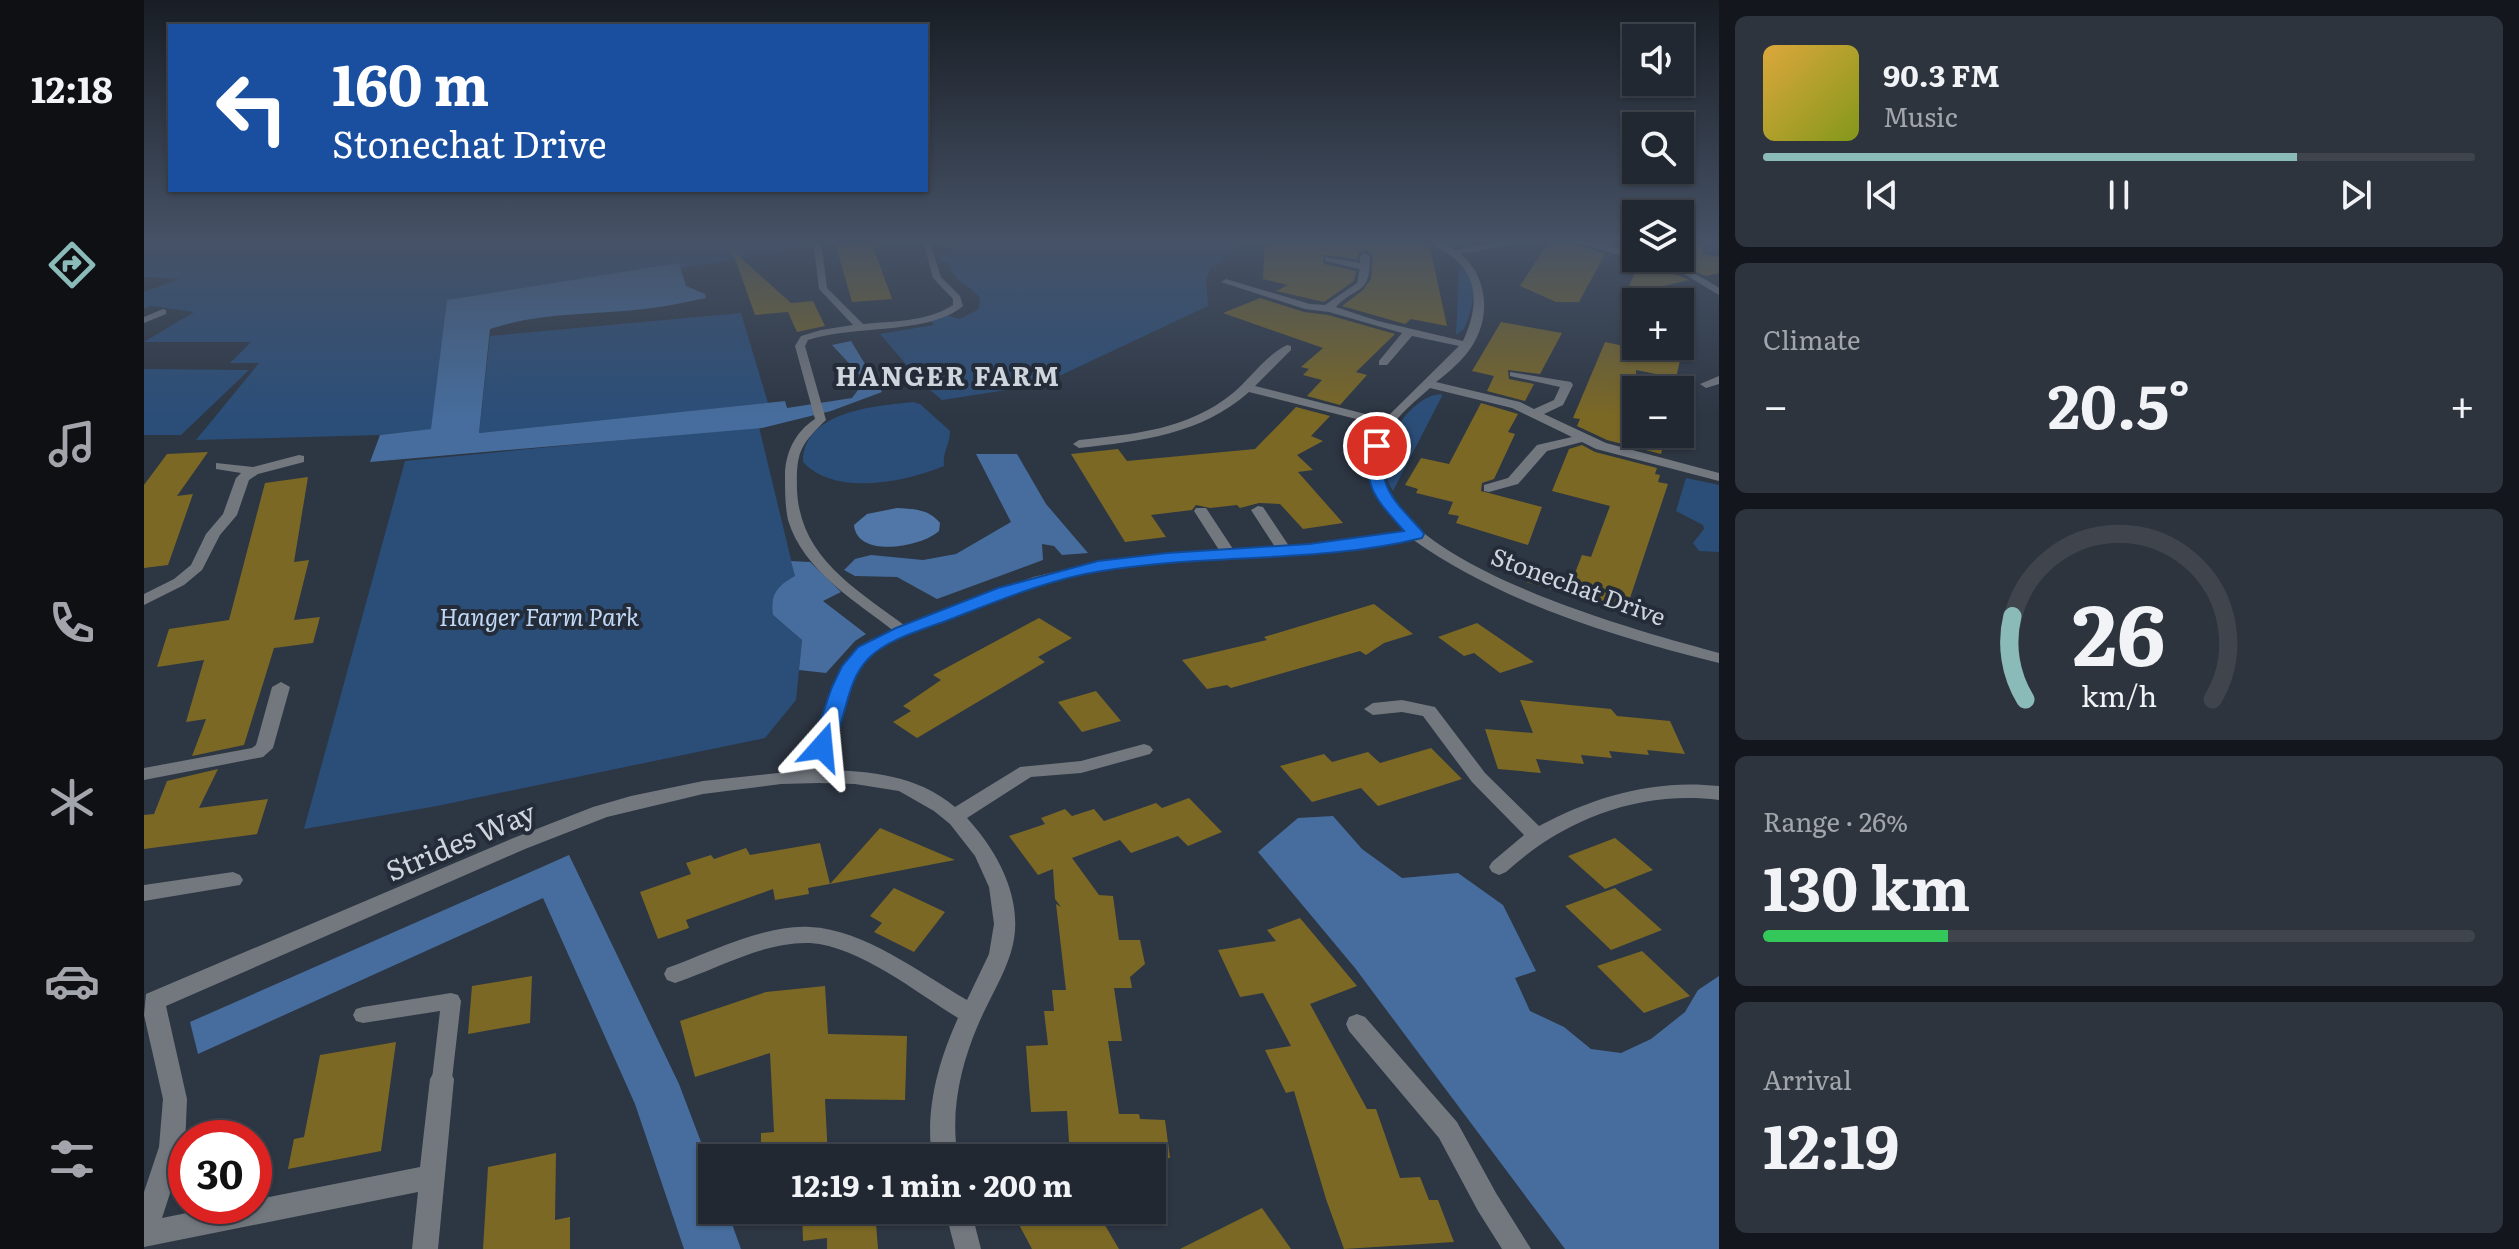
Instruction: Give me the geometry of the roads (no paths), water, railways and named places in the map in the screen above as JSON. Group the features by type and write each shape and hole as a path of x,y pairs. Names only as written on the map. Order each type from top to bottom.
{"street":[{"path":"1283,299 1467,345 1475,323 1478,299"},
{"path":"1330,309 1331,304 1338,299"},
{"path":"1383,363 1409,332"},
{"name":"Stonechat Drive","path":"1467,345 1388,423 1373,456 1375,482 1392,510 1416,534 1455,562 1504,587 1719,658"},
{"path":"1079,444 1179,428 1218,410 1287,348"},
{"path":"1514,374 1567,385 1559,402 1536,413"},
{"path":"1706,384 1719,380"},
{"path":"1428,384 1516,405 1601,446 1719,477"},
{"path":"1244,387 1388,423"},
{"path":"1489,488 1513,481 1542,448 1582,438"},
{"path":"144,600 179,582 197,567 213,534 230,515 243,478 253,471 299,459"},
{"path":"221,466 253,471"},
{"path":"1258,510 1285,551"},
{"path":"1201,511 1228,553"},
{"path":"812,777 852,666 876,643 903,631 1038,580 1085,569 1228,553 1285,551 1416,534"},
{"path":"144,774 257,753 264,748 281,687"},
{"path":"1373,709 1402,706 1429,711 1470,772 1500,805 1538,836"},
{"path":"955,816 1027,771 1081,767 1144,750"},
{"name":"Strides Way","path":"149,1003 598,812 694,789 812,777 889,781 955,816 980,846 999,885 1007,923 995,971 971,1014 951,1068 942,1144"},
{"path":"1499,867 1538,836 1610,803 1659,791 1719,793"},
{"path":"144,893 233,880"},
{"path":"675,974 782,938 811,935 847,943 971,1014"},
{"path":"149,1003 175,1099 172,1147 144,1233 432,1177"},
{"path":"1357,1024 1448,1130 1487,1202 1518,1249"},
{"path":"425,1249 442,1079"},
{"path":"962,1224 968,1249"}],"lane":[{"path":"833,299 860,326"},
{"path":"903,631 815,555 799,531 792,503 791,468 795,448 806,431 821,420 801,341 811,335 860,326 932,318 949,313 958,306 957,299"},
{"path":"144,320 163,312"},
{"path":"363,1015 451,1001 442,1079"}],"district":[{"name":"HANGER FARM","path":"948,374"}],"park label":[{"name":"Hanger Farm Park","path":"539,615"}]}
